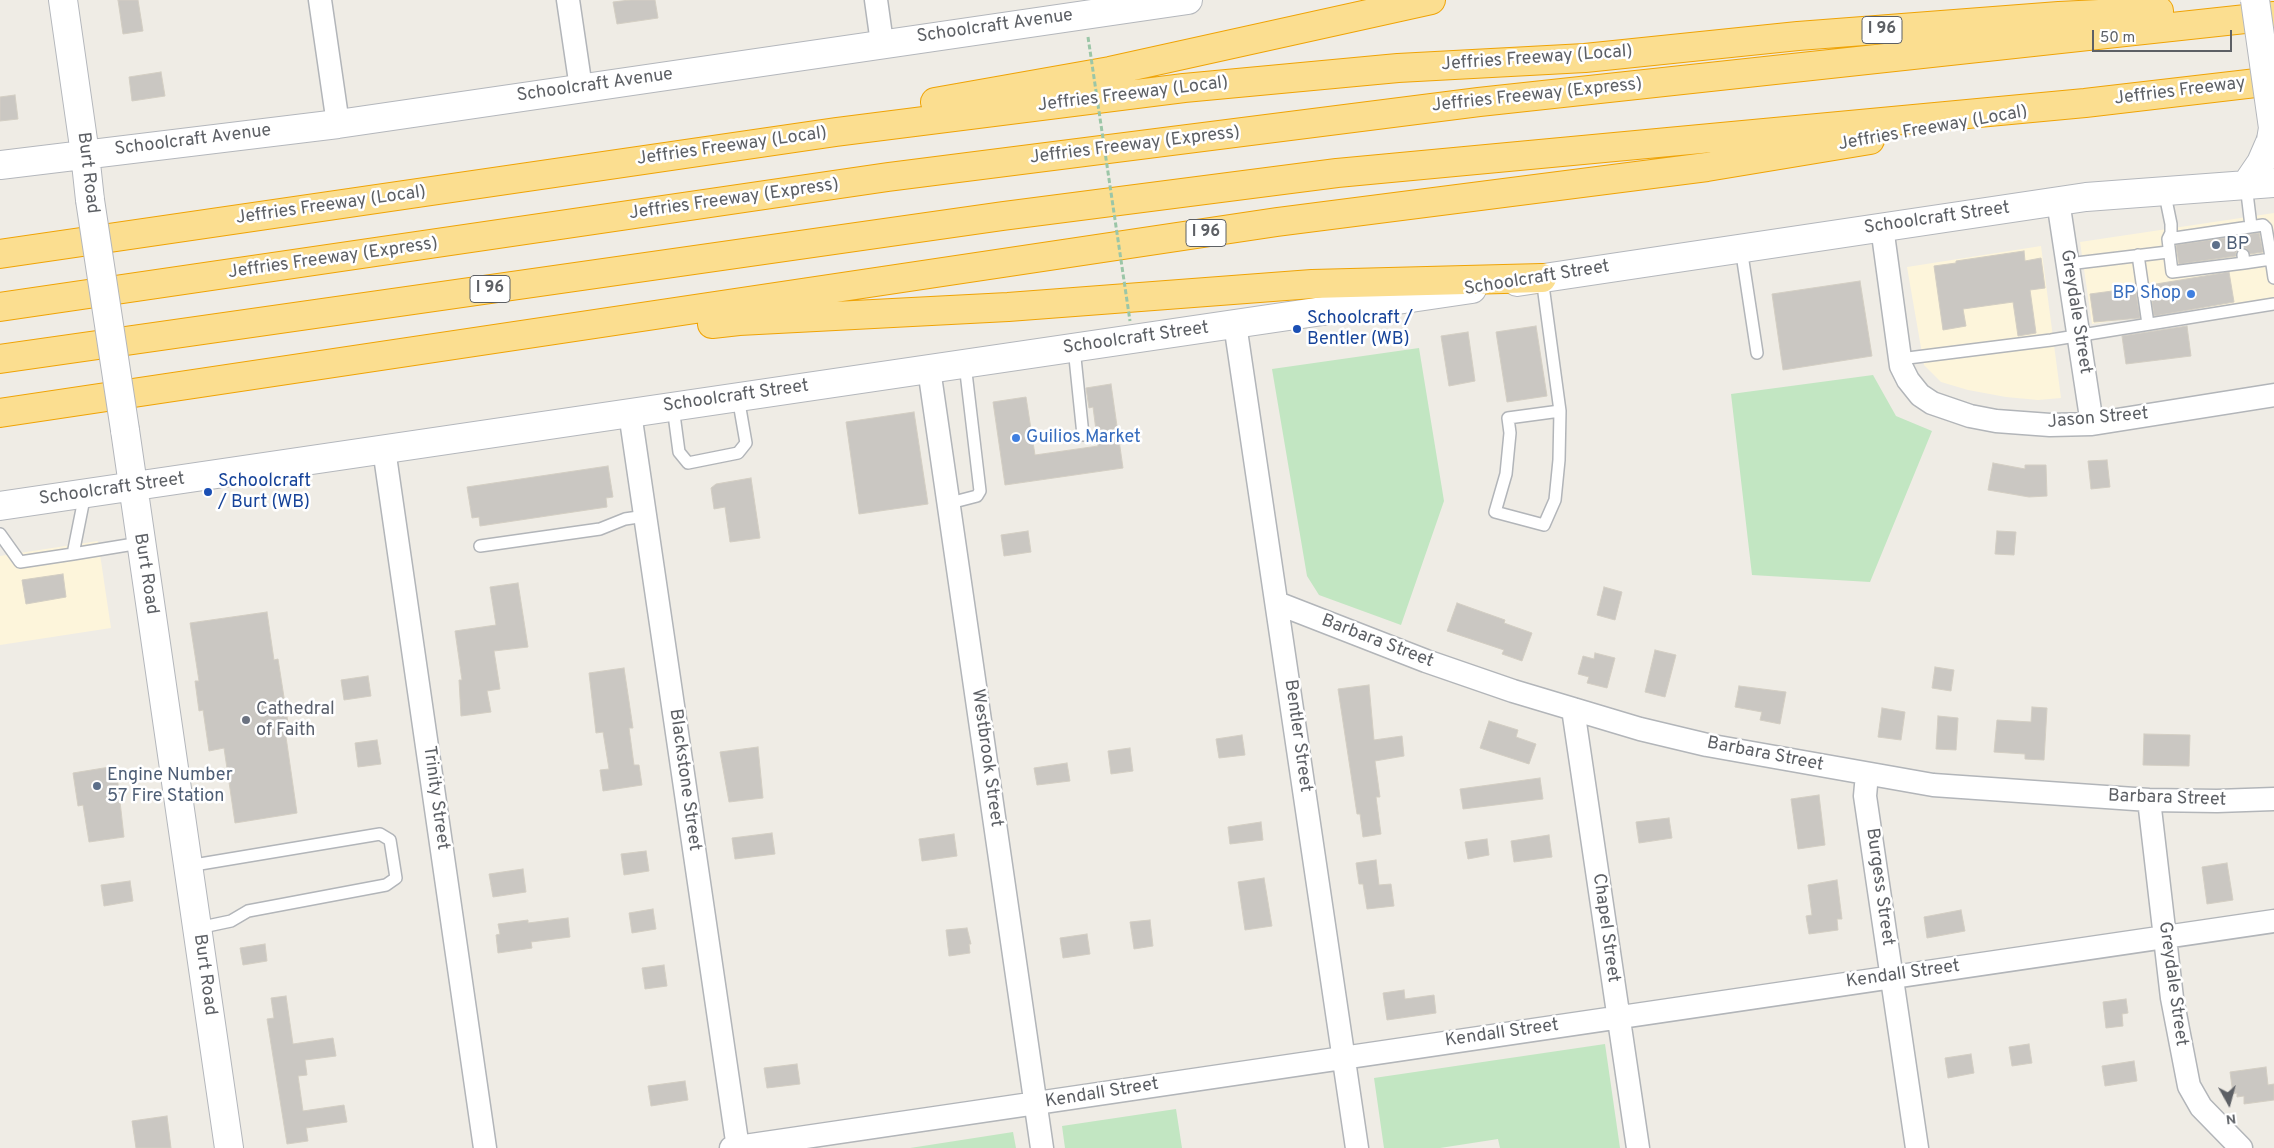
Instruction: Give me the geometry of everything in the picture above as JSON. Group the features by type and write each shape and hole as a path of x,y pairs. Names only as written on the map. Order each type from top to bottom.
{"highway":[{"path":"685,154 812,124 1110,70 1431,0"},
{"name":"Jeffries Freeway (Local)","path":"0,254 836,132 1291,77 1585,58 1798,36 2059,16 2274,5"},
{"name":"Jeffries Freeway (Express)","path":"0,307 888,178 1430,108 2274,16"},
{"name":"Jeffries Freeway","path":"2085,103 2274,81"},
{"name":"Jeffries Freeway (Local)","path":"0,412 1276,222 1707,167 2085,103"},
{"name":"I 96","path":"0,359 1003,216 1337,173 2085,103"},
{"path":"326,364 410,365 739,321 1008,307 1312,284 1542,278"}],"main road":[{"name":"Burt Road","path":"63,0 131,487 198,928 228,1148"},
{"name":"Schoolcraft Avenue","path":"0,165 338,124 882,43 1188,0"},
{"path":"2246,185 2261,163 2271,140 2272,128 2255,0"},
{"name":"Schoolcraft Street","path":"0,506 2058,201 2164,190 2274,183"}],"street":[{"path":"320,0 338,124"},
{"path":"568,0 581,88"},
{"path":"876,0 882,43"},
{"name":"Greydale Street","path":"2058,201 2092,424"},
{"name":"Jason Street","path":"1882,227 1900,359 1908,380 1920,395 1942,407 1970,416 2023,424 2092,424 2274,395"},
{"name":"Bentler Street","path":"1235,324 1357,1148"},
{"name":"Westbrook Street","path":"929,369 950,503 1042,1148"},
{"name":"Blackstone Street","path":"630,413 735,1148"},
{"name":"Trinity Street","path":"384,449 485,1148"},
{"name":"Barbara Street","path":"1277,604 1434,664 1640,729 1707,745 1933,785 2009,792 2149,800 2217,802 2274,799"},
{"name":"Chapel Street","path":"1573,709 1638,1148"},
{"name":"Burgess Street","path":"1867,774 1865,796 1917,1148"},
{"name":"Greydale Street","path":"2149,800 2172,998 2189,1086 2201,1107 2241,1148"},
{"name":"Kendall Street","path":"735,1148 2274,921"}],"lane":[{"path":"2244,229 2246,185"},
{"path":"2164,190 2171,224 2168,252 2172,272 2201,264 2244,259 2272,253"},
{"path":"2168,239 2219,234 2263,225 2266,228 2272,253 2274,278"},
{"path":"1741,248 1757,353"},
{"path":"2068,264 2168,252"},
{"path":"2138,255 2148,324"},
{"path":"1542,278 1560,411 1559,460 1555,500 1544,525 1495,512 1506,474 1510,433 1508,418 1560,411"},
{"path":"1900,359 2079,336 2274,304"},
{"path":"1074,348 1083,435"},
{"path":"950,503 977,496 980,491 964,364"},
{"path":"673,407 679,452 688,463 738,453 746,443 738,397"},
{"path":"73,554 85,494"},
{"path":"480,546 600,529 625,520 645,516"},
{"path":"0,534 20,562 140,543"},
{"path":"188,866 380,834 390,840 396,878 386,885 248,911 231,921 198,928"}],"path":[{"path":"1088,37 1130,321"}],"shaded area":[{"path":"2274,213 2274,298 2092,324 2080,242"},
{"path":"2041,246 2061,398 2038,400 2006,397 1968,390 1941,382 1924,365 1907,267"},
{"path":"98,541 111,628 0,645 0,556"}],"green space":[{"path":"1419,348 1444,501 1401,625 1319,595 1307,576 1272,369"},
{"path":"1873,375 1896,416 1932,431 1870,582 1752,575 1731,394"},
{"path":"1605,1044 1620,1148 1500,1148 1498,1139 1440,1148 1384,1148 1374,1078"},
{"path":"1176,1109 1182,1148 1065,1148 1062,1126"},
{"path":"1013,1132 1016,1148 910,1148"}],"building":[{"path":"118,0 138,0 143,31 123,34"},
{"path":"655,0 658,18 617,24 613,2"},
{"path":"161,72 165,96 132,101 129,77"},
{"path":"15,95 18,119 0,121 0,97"},
{"path":"2259,233 2263,252 2250,254 2246,248 2242,248 2236,252 2236,256 2179,264 2176,245"},
{"path":"2024,251 2025,261 2041,258 2045,288 2030,290 2036,333 2018,336 2013,302 1963,309 1966,326 1943,330 1934,266"},
{"name":"BP Shop","path":"2229,272 2234,302 2154,316 2150,285"},
{"path":"1860,281 1872,356 1783,370 1772,294"},
{"path":"2135,288 2140,318 2094,322 2090,294"},
{"path":"1536,326 1547,396 1507,402 1496,332"},
{"path":"2187,326 2191,356 2126,364 2122,336"},
{"path":"1468,332 1475,381 1449,386 1441,336"},
{"path":"1111,384 1123,468 1005,485 993,402 1026,397 1035,455 1098,446 1093,407 1089,408 1086,388"},
{"path":"914,412 928,504 859,514 846,422"},
{"path":"2107,460 2110,487 2091,489 2088,461"},
{"path":"1993,463 2025,469 2025,465 2046,465 2047,496 2029,497 1988,490"},
{"path":"608,466 613,497 606,498 607,507 480,526 479,517 472,518 467,487"},
{"path":"751,478 760,538 730,542 725,507 714,509 711,488 716,484"},
{"path":"1028,531 1031,552 1004,556 1001,535"},
{"path":"1997,531 2016,532 2014,555 1995,554"},
{"path":"63,574 66,597 26,604 22,580"},
{"path":"518,583 528,647 494,651 500,689 487,691 491,712 461,716 459,680 462,680 455,631 496,625 490,587"},
{"path":"1604,587 1622,592 1615,620 1597,615"},
{"path":"1457,603 1505,620 1504,623 1532,633 1522,661 1502,654 1504,650 1447,631"},
{"name":"Cathedral of Faith","path":"267,612 274,660 278,659 289,729 285,730 297,813 235,823 224,748 209,751 203,710 199,711 195,681 199,681 190,623"},
{"path":"1655,650 1676,655 1665,697 1645,692"},
{"path":"1595,653 1615,658 1607,688 1587,683 1589,677 1578,674 1583,656 1594,659"},
{"path":"1935,667 1954,670 1951,691 1932,688"},
{"path":"624,668 633,728 629,728 634,765 639,765 642,785 603,791 600,770 609,769 603,732 596,733 589,673"},
{"path":"368,676 371,696 344,700 341,680"},
{"path":"1369,685 1374,740 1402,736 1404,756 1375,761 1380,797 1376,797 1381,834 1363,837 1360,814 1357,814 1338,689"},
{"path":"1739,686 1786,692 1780,724 1760,720 1762,712 1735,707"},
{"path":"2032,707 2047,708 2044,760 2025,759 2025,754 1994,752 1997,720 2031,722"},
{"path":"1882,708 1905,712 1901,740 1878,737"},
{"path":"1938,716 1958,718 1956,750 1936,749"},
{"path":"1489,721 1518,730 1516,737 1536,744 1529,764 1480,748"},
{"path":"2144,734 2190,735 2189,766 2143,765"},
{"path":"1242,735 1245,755 1219,758 1216,739"},
{"path":"377,740 381,764 358,767 355,743"},
{"path":"758,747 763,798 729,802 720,752"},
{"path":"1130,748 1133,771 1111,774 1108,751"},
{"path":"1067,763 1070,781 1037,785 1034,768"},
{"path":"116,766 124,837 89,842 83,805 78,806 73,773"},
{"path":"1540,778 1543,799 1463,809 1460,789"},
{"path":"1819,795 1825,845 1798,849 1791,799"},
{"path":"1669,818 1672,838 1639,843 1636,822"},
{"path":"1261,822 1263,840 1230,844 1228,827"},
{"path":"772,833 775,854 735,859 732,838"},
{"path":"954,834 957,856 922,861 919,839"},
{"path":"1549,835 1552,857 1514,862 1511,841"},
{"path":"1487,839 1489,855 1468,859 1465,842"},
{"path":"646,851 649,871 624,875 621,854"},
{"path":"1376,860 1379,885 1391,884 1394,906 1367,909 1363,884 1359,884 1356,863"},
{"path":"2227,863 2233,900 2207,904 2202,867"},
{"path":"523,869 526,892 493,897 489,874"},
{"path":"1264,878 1272,926 1245,930 1238,882"},
{"path":"1837,880 1842,919 1837,919 1838,930 1809,934 1806,916 1812,915 1808,885"},
{"path":"130,881 133,901 104,906 101,885"},
{"path":"653,909 656,929 632,933 629,913"},
{"path":"1961,910 1965,931 1927,938 1924,917"},
{"path":"568,918 570,937 531,942 532,948 498,953 496,935 500,934 498,924 528,920 528,923"},
{"path":"1150,920 1153,946 1134,949 1130,922"},
{"path":"967,928 971,944 969,944 970,953 949,956 946,930"},
{"path":"1087,934 1090,954 1063,958 1060,938"},
{"path":"265,944 267,961 243,965 240,948"},
{"path":"664,965 667,986 645,989 642,968"},
{"path":"1404,990 1405,999 1434,995 1436,1013 1387,1020 1383,993"},
{"path":"286,996 293,1044 333,1038 336,1056 305,1060 307,1075 298,1076 303,1111 344,1105 347,1122 306,1128 308,1141 287,1144 267,1019 274,1018 271,998"},
{"path":"2126,999 2128,1013 2122,1014 2123,1026 2106,1028 2103,1002"},
{"path":"2029,1044 2032,1063 2012,1066 2009,1047"},
{"path":"1971,1054 1974,1073 1948,1078 1945,1058"},
{"path":"2134,1061 2137,1081 2105,1086 2102,1066"},
{"path":"797,1064 800,1084 767,1088 764,1068"},
{"path":"2266,1067 2268,1085 2274,1084 2274,1100 2244,1104 2244,1096 2237,1097 2237,1093 2233,1094 2230,1072"},
{"path":"685,1081 688,1100 651,1106 648,1086"},
{"path":"167,1116 171,1148 136,1148 132,1121"}],"place":[{"name":"BP","path":"2216,245"},
{"name":"BP Shop","path":"2191,294"},
{"name":"Schoolcraft / Bentler (WB)","path":"1297,329"},
{"name":"Guilios Market","path":"1016,438"},
{"name":"Schoolcraft / Burt (WB)","path":"208,492"},
{"name":"Cathedral of Faith","path":"246,720"},
{"name":"Engine Number 57 Fire Station","path":"97,786"}]}
